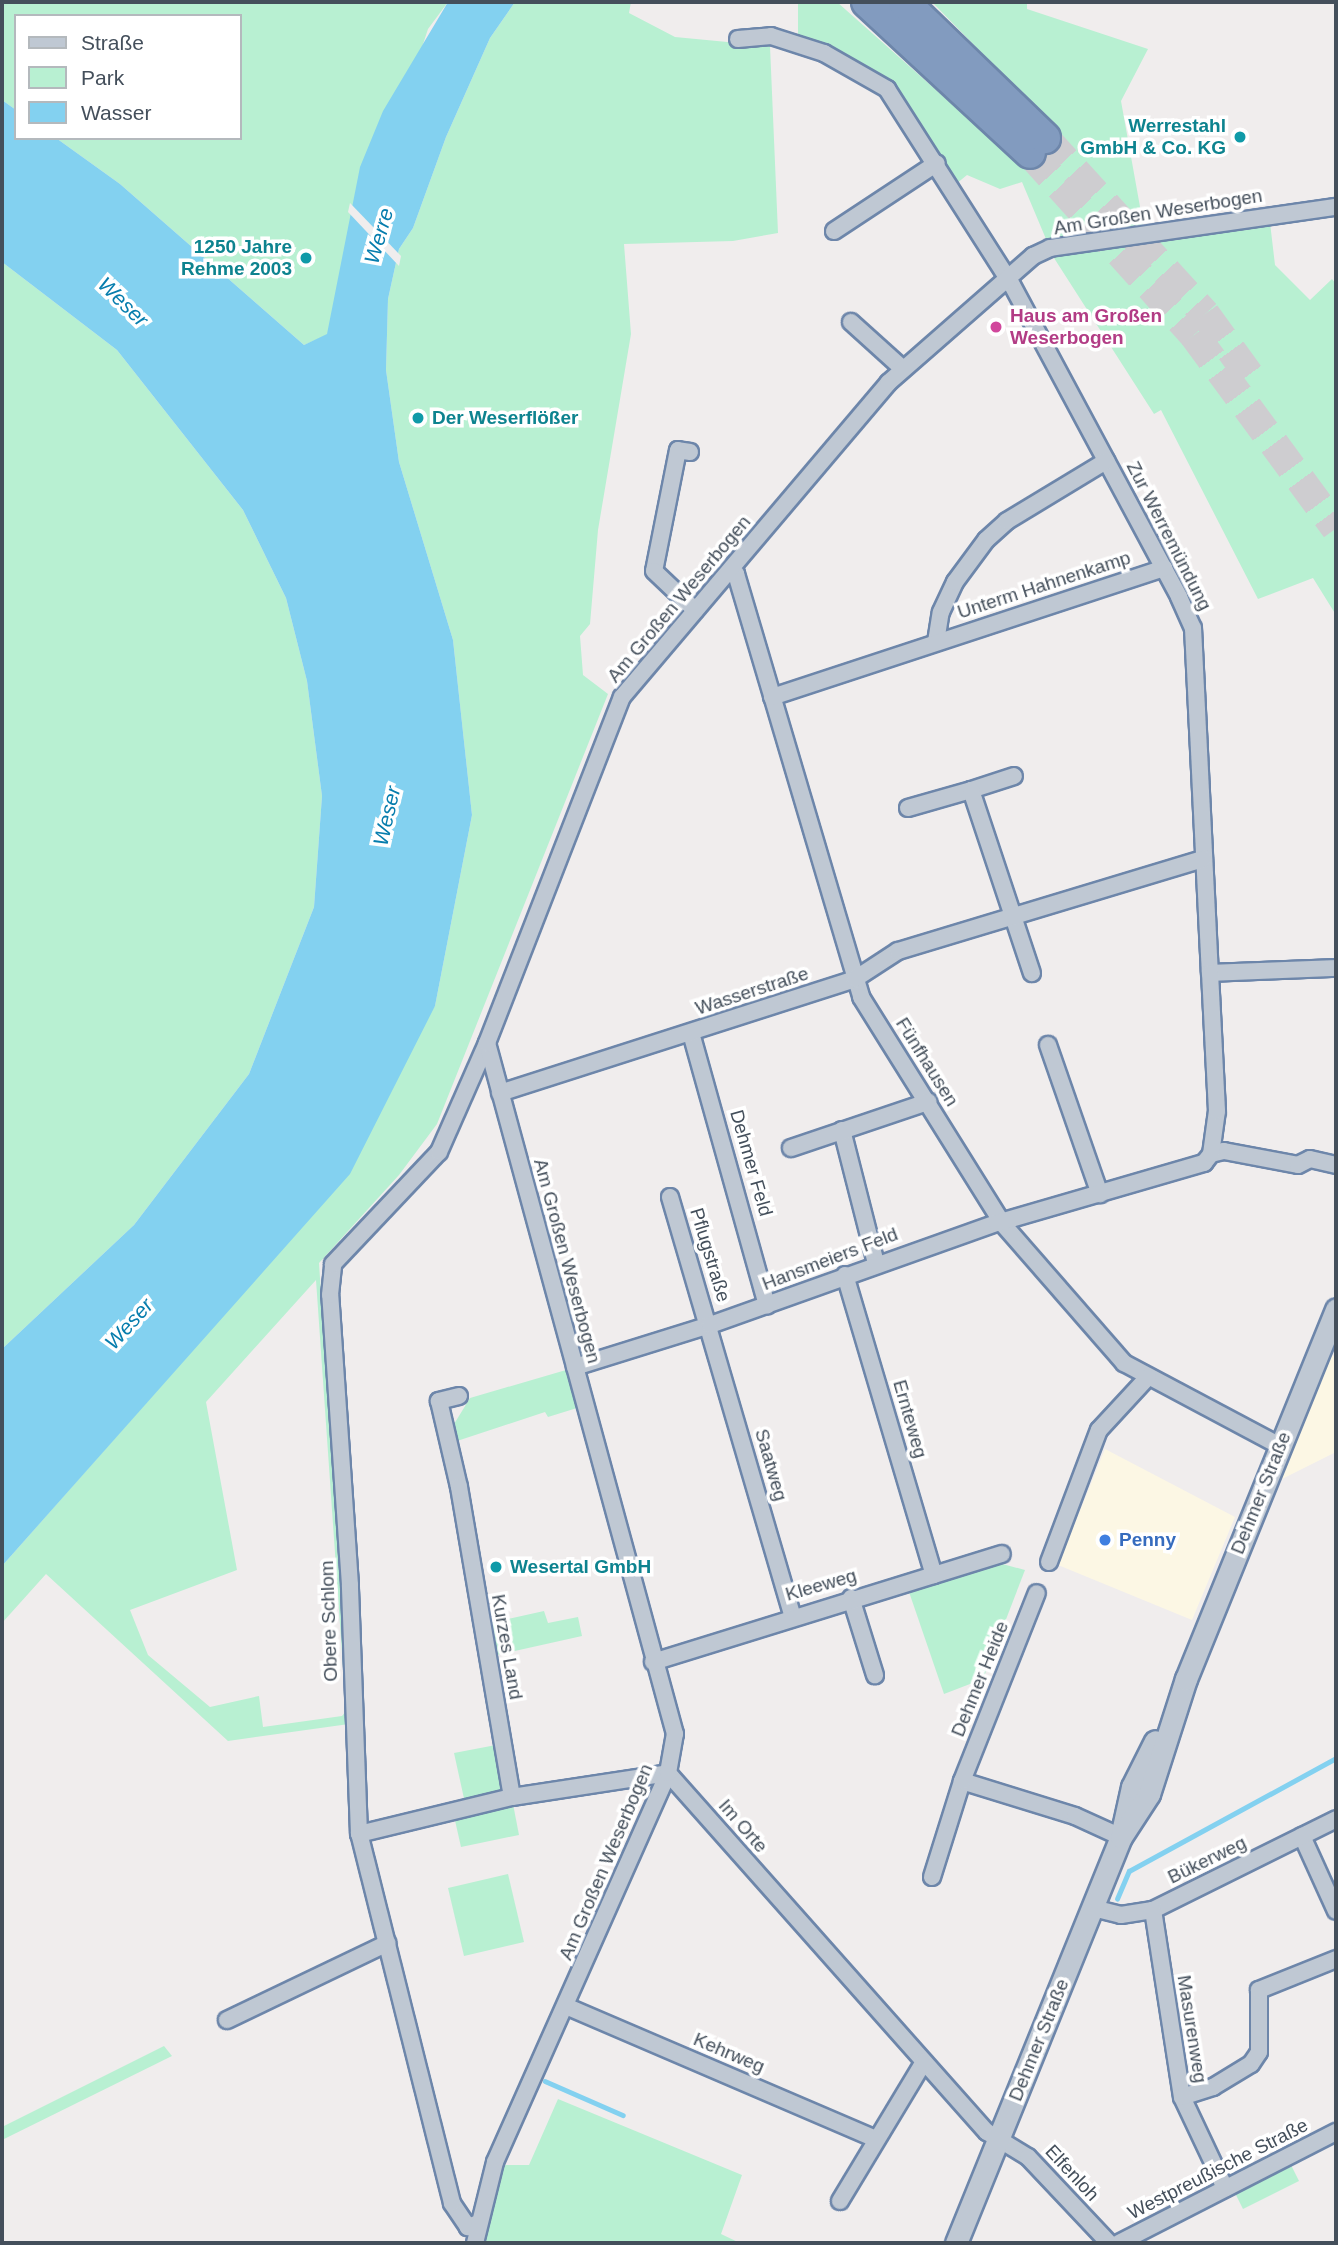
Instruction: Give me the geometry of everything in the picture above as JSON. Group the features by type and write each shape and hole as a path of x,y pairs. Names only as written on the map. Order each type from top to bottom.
{"highway":[{"path":"867,2 1038,145 904,2"}],"street":[{"name":"Zur Werremündung","path":"738,39 771,36 870,76 894,98 1007,276 1164,568 1193,628 1210,973"},
{"path":"834,231 937,163"},
{"name":"Am Großen Weserbogen","path":"475,2243 476,2224 526,2088 568,2007 668,1773 675,1734 653,1662 487,1043 622,697 903,369 1007,276 1050,248 1336,207"},
{"path":"851,322 903,369"},
{"path":"690,452 678,450 654,571 695,610"},
{"name":"Unterm Hahnenkamp","path":"936,642 941,612 955,582 986,540 1007,521 1106,461"},
{"name":"Unterm Hahnenkamp","path":"772,697 1164,568"},
{"name":"Fünfhausen","path":"730,571 736,574 855,979 1002,1223 1124,1363 1280,1446"},
{"path":"908,808 1014,776"},
{"path":"971,790 1031,973"},
{"name":"Wasserstraße","path":"500,1093 855,979 898,951 1012,914 1203,859"},
{"path":"1336,968 1210,973 1217,1111 1211,1154 1224,1151 1298,1165 1310,1159 1336,1164"},
{"name":"Dehmer Feld","path":"691,1033 767,1306"},
{"name":"Obere Schlom","path":"476,2224 468,2227 452,2203 359,1835 350,1585 330,1295 334,1264 439,1152 487,1043"},
{"path":"1048,1045 1100,1194"},
{"path":"792,1148 928,1102"},
{"path":"842,1130 876,1263"},
{"name":"Hansmeiers Feld","path":"575,1367 767,1306 876,1263 1204,1163 1211,1154"},
{"name":"Pflugstraße","path":"670,1197 710,1325"},
{"name":"Ernteweg","path":"845,1275 934,1575"},
{"name":"Dehmer Straße","path":"956,2243 1121,1837 1149,1794 1186,1679 1280,1446 1328,1351 1336,1309"},
{"name":"Saatweg","path":"710,1325 792,1615"},
{"path":"1049,1562 1099,1430 1148,1377"},
{"name":"Kurzes Land","path":"459,1396 439,1401 461,1501 512,1797"},
{"name":"Kleeweg","path":"653,1662 792,1615 1002,1554"},
{"name":"Dehmer Heide","path":"932,1877 962,1781 1037,1592"},
{"path":"851,1598 875,1675"},
{"path":"359,1835 512,1797 668,1773"},
{"name":"Im Orte","path":"668,1773 924,2062 999,2139"},
{"path":"962,1781 1075,1816 1121,1837"},
{"name":"Bükerweg","path":"1093,1908 1121,1915 1153,1910 1336,1819"},
{"path":"1302,1836 1336,1911"},
{"name":"Masurenweg","path":"1153,1910 1182,2097 1225,2188"},
{"path":"227,2020 388,1943"},
{"path":"1182,2097 1213,2087 1251,2064 1259,2052 1259,1990 1336,1959"},
{"name":"Kehrweg","path":"568,2007 873,2138"},
{"path":"840,2201 873,2138 924,2062"},
{"name":"Westpreußische Straße","path":"1119,2243 1336,2132"},
{"name":"Elfenloh","path":"999,2139 1028,2157 1109,2243"}],"shaded area":[{"path":"1321,1349 1336,1357 1336,1452 1266,1487"},
{"path":"1105,1449 1235,1517 1192,1620 1058,1565"}],"green space":[{"path":"2,2 448,2 428,29 327,335 304,345 120,184 59,140 242,140 242,14 14,14 14,109 2,100"},
{"path":"515,2 631,2 629,13 675,37 770,46 778,233 733,241 624,244 631,334 598,530 590,624 580,636 583,675 608,694 437,1124 399,1175 319,1263 349,1724 228,1741 46,1574 2,1623 2,1566 184,1360 435,1006 472,815 453,640 399,462 386,370 388,299 399,249 413,228 446,137 490,38","holes":["316,1280 346,1711 342,1716 263,1727 259,1696 210,1707 148,1655 130,1610 237,1570 206,1402"]},
{"path":"798,2 837,2 1024,168 1060,133 932,2 1027,2 1027,9 1148,49 1121,101 1144,229 1269,214 1275,265 1310,300 1332,279 1336,284 1336,615 1313,578 1258,599 1161,410 1154,414 1054,258 1022,182 1000,189 967,175 956,184 885,77 832,48 798,37"},
{"path":"2,262 117,350 243,510 286,598 307,681 322,796 314,907 249,1074 134,1225 2,1349"},
{"path":"566,1370 577,1408 548,1417 545,1412 454,1442 451,1429 470,1398"},
{"path":"995,1562 1025,1570 983,1679 944,1694 908,1589"},
{"path":"544,1611 548,1623 578,1617 582,1636 492,1656 485,1624"},
{"path":"496,1745 504,1788 498,1796 465,1803 454,1753"},
{"path":"513,1804 519,1835 461,1847 454,1816"},
{"path":"508,1874 524,1942 464,1956 448,1888"},
{"path":"164,2046 172,2056 2,2140 2,2127"},
{"path":"558,2099 742,2175 721,2234 740,2243 483,2243 482,2226 498,2165 529,2165"},
{"path":"1291,2165 1299,2181 1243,2209 1235,2193"}],"water":[{"path":"448,2 515,2 490,38 446,137 413,228 399,249 388,299 386,370 399,462 453,640 472,815 435,1006 350,1174 2,1566 2,1349 134,1225 249,1074 314,907 322,796 307,681 286,598 243,510 117,350 2,262 2,100 14,109 14,140 59,140 120,184 304,345 327,334 360,167 383,111"}],"pier":[{"path":"350,203 401,256 399,266 348,212"}],"waterway":[{"path":"1117,1899 1129,1871 1336,1758"},
{"path":"545,2081 623,2115"}],"tunnel":[{"path":"1045,138 1205,314 1254,382"},
{"path":"1030,153 1194,335 1336,528"}],"place":[{"name":"Werrestahl GmbH & Co. KG","path":"1240,137"},
{"name":"1250 Jahre Rehme 2003","path":"306,258"},
{"name":"Haus am Großen Weserbogen","path":"996,327"},
{"name":"Der Weserflößer","path":"418,418"},
{"name":"Penny","path":"1105,1540"},
{"name":"Wesertal GmbH","path":"496,1567"}],"water label":[{"name":"Werre","path":"379,236"},
{"name":"Weser","path":"123,302"},
{"name":"Weser","path":"387,816"},
{"name":"Weser","path":"129,1324"}]}
